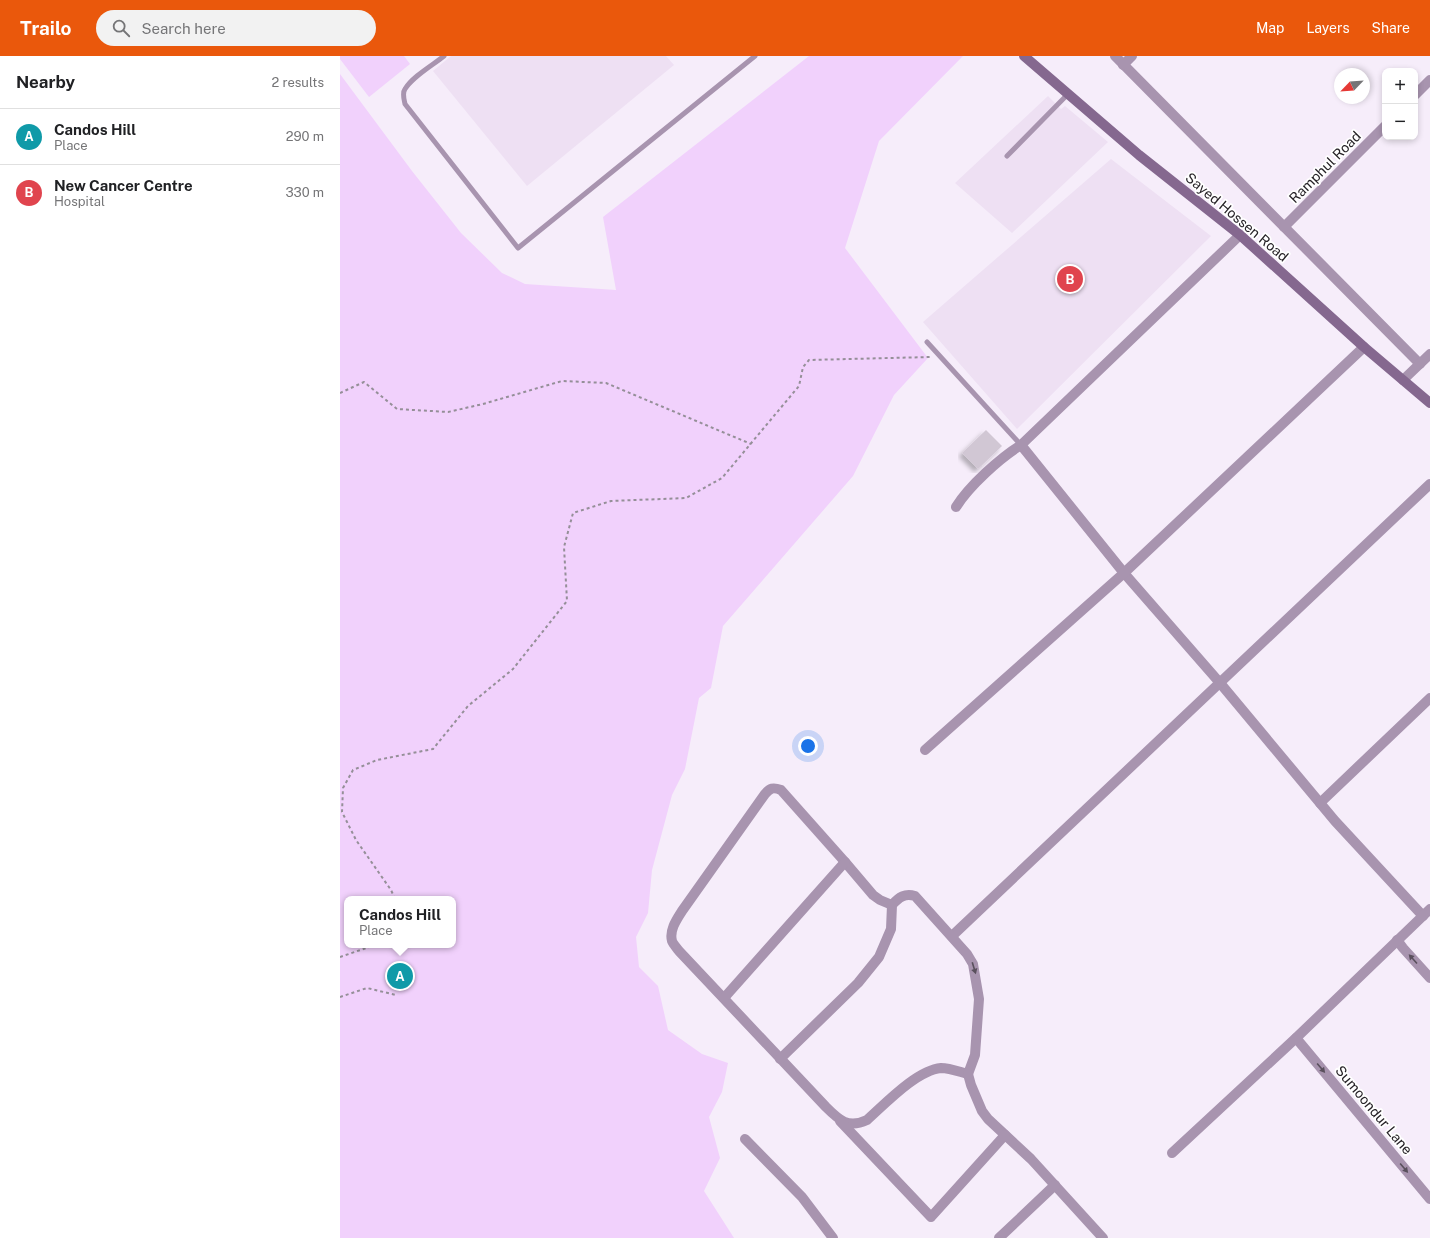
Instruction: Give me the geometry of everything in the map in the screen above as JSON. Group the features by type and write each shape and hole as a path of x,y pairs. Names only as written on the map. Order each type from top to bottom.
{"main road":[{"name":"Sayed Hossen Road","path":"1024,56 1139,154 1240,235 1364,347 1430,403"}],"street":[{"path":"1115,56 1420,364"},
{"path":"1123,65 1132,56"},
{"path":"1418,93 1430,80"},
{"name":"Ramphul Road","path":"1284,227 1382,129"},
{"path":"956,507 963,496 991,469 1008,453 1020,445 1240,235"},
{"path":"925,750 1124,573 1364,347"},
{"path":"1403,380 1430,354"},
{"path":"1020,445 1124,573 1220,683 1320,803 1426,912 1296,1038 1172,1153"},
{"path":"952,936 1430,484"},
{"path":"1320,803 1430,698"},
{"path":"892,904 880,900 873,895 846,862 781,790 775,788 770,789 682,911 675,922 672,932 672,941 679,951 931,1217 1005,1135"},
{"path":"724,998 846,862"},
{"path":"892,904 905,895 910,894 915,896 968,954 973,964 978,986 979,999 974,1055 968,1074 982,1111 988,1119 1031,1159 1103,1238"},
{"path":"780,1058 858,983 879,957 891,929 892,904"},
{"path":"1397,940 1430,978"},
{"name":"Sumoondur Lane","path":"1296,1038 1430,1199"},
{"path":"840,1121 850,1124 867,1120 917,1078 929,1071 943,1068 968,1074"},
{"path":"745,1139 802,1197 833,1238"},
{"path":"999,1238 1055,1185"}],"lane":[{"path":"444,56 414,79 404,90 403,97 405,104 518,248 755,56"},
{"path":"1007,156 1068,94"},
{"path":"927,342 1020,445"}],"path":[{"path":"394,896 356,840 342,812 343,788 353,770 378,760 433,749 468,706 512,669 566,601 564,547 573,513 611,501 686,498 722,478 799,386 803,367 809,360 940,357"},
{"path":"340,393 364,382 397,409 448,412 483,404 562,381 606,383 751,444"},
{"path":"340,957 366,948"},
{"path":"340,997 367,988 396,995"}],"shaded area":[{"path":"340,56 404,56 410,64 369,97 340,59"},
{"path":"451,56 666,56 674,65 527,186 433,71"},
{"path":"809,56 963,56 879,141 845,248 928,358 894,395 853,476 723,626 711,688 699,698 685,769 672,795 652,870 648,913 636,937 639,967 658,986 668,1030 702,1054 728,1063 722,1092 709,1117 720,1158 704,1191 734,1238 340,1238 340,74 412,171 461,233 502,273 525,284 616,290 603,217"},
{"path":"1048,96 1061,109 1065,106 1108,142 1012,233 955,183"},
{"path":"1111,159 1211,236 1017,429 923,322"}],"building":[{"path":"986,430 1002,446 978,469 962,453"}],"place":[{"name":"New Cancer Centre","path":"1070,279"},
{"name":"Candos Hill","path":"400,976"}]}
